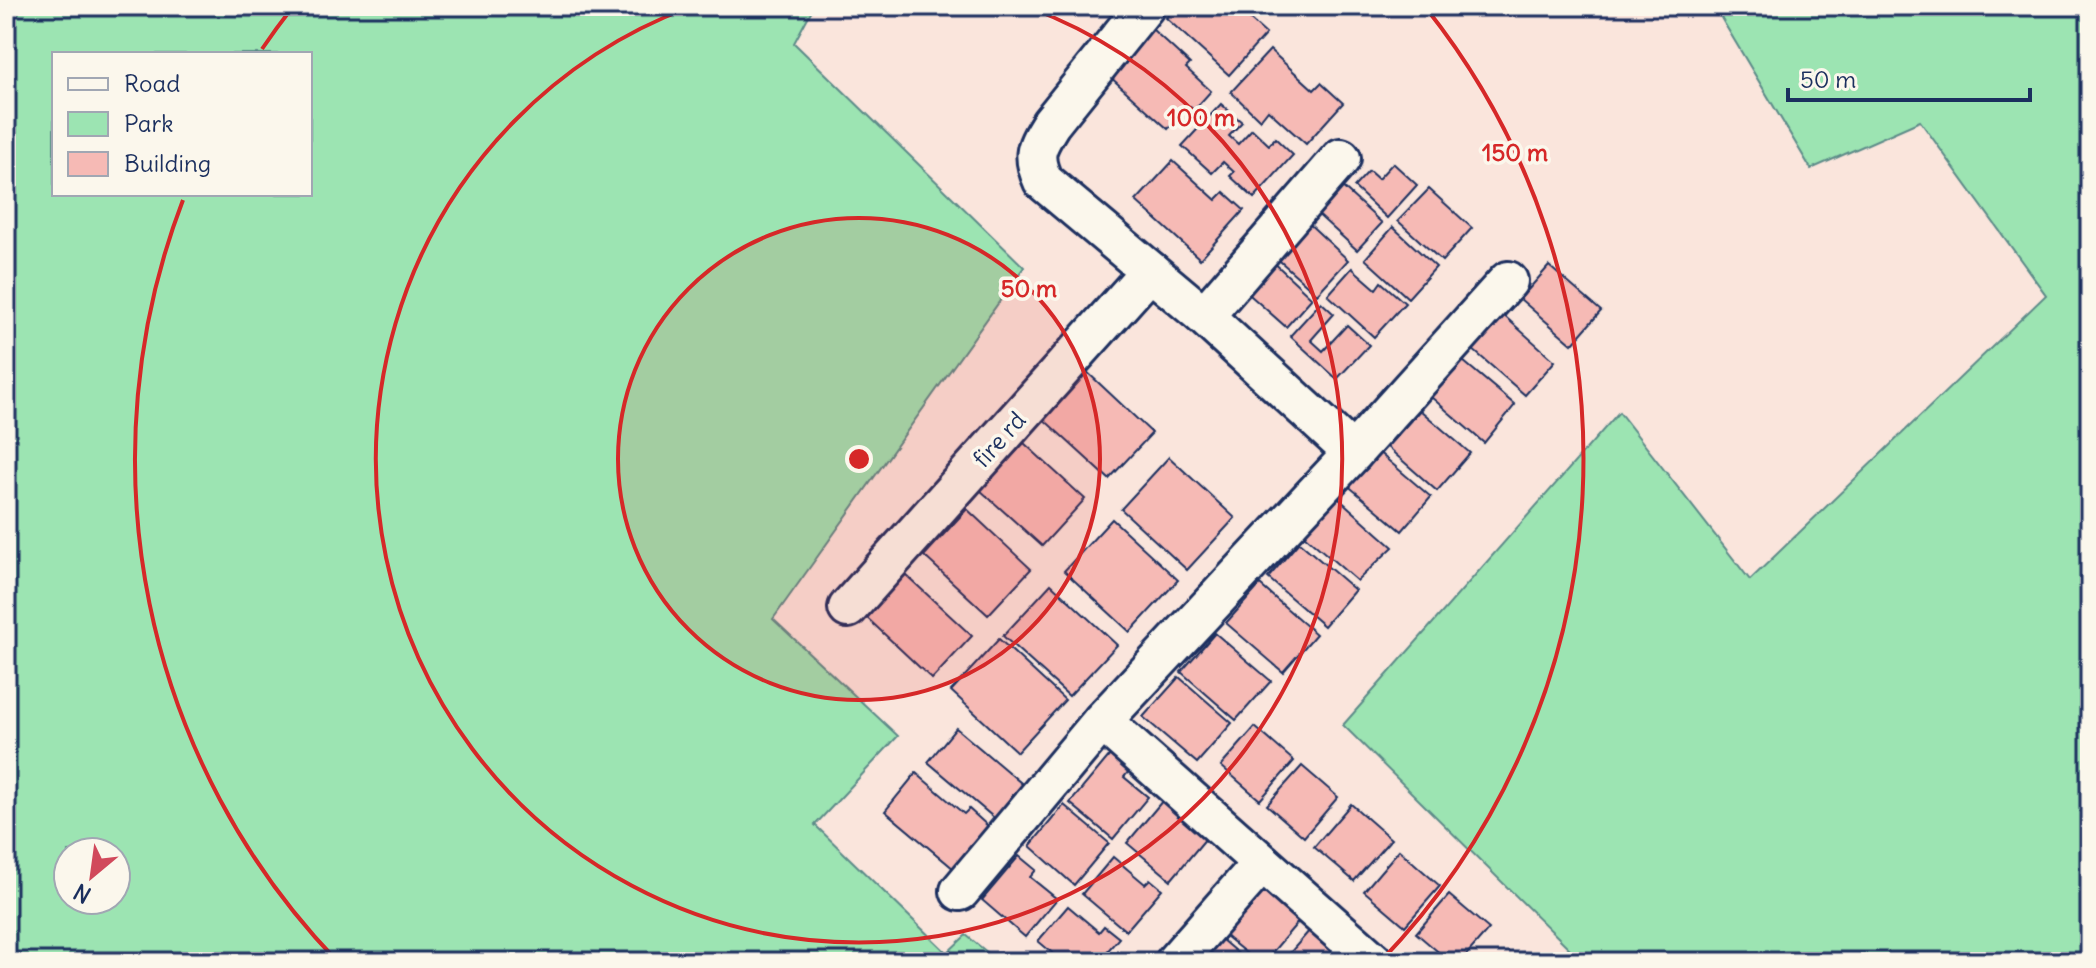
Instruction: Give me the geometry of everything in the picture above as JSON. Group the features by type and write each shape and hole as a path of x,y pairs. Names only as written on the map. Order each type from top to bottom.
{"street":[{"path":"1145,6 1051,123 1038,144 1035,163 1043,181 1204,316 1353,453"},
{"path":"1204,316 1341,158"},
{"name":"fire rd","path":"848,608 1150,271"},
{"path":"960,891 1102,721 1353,453 1508,281"},
{"path":"1102,721 1374,962"},
{"path":"1175,962 1262,863"}],"green space":[{"path":"6,6 814,6 794,43 1024,267 773,619 898,736 815,825 947,953 966,935 999,962 6,962"},
{"path":"1714,6 2090,6 2090,962 1583,962 1343,725 1619,412 1750,580 2046,295 1920,121 1811,169"}],"building":[{"path":"1177,6 1235,6 1266,34 1229,75 1166,18"},
{"path":"1152,29 1190,64 1186,68 1211,91 1194,110 1189,106 1168,129 1109,76"},
{"path":"1270,50 1314,90 1321,83 1343,103 1306,144 1268,110 1260,120 1231,92"},
{"path":"1221,104 1242,122 1229,136 1238,144 1252,129 1269,145 1275,138 1293,155 1254,198 1230,176 1234,172 1223,162 1212,173 1182,146"},
{"path":"1173,161 1216,200 1224,192 1244,210 1200,259 1136,201"},
{"path":"1393,163 1417,185 1387,218 1354,187 1369,171 1378,179"},
{"path":"1339,184 1382,223 1357,250 1314,211"},
{"path":"1429,189 1472,228 1442,261 1398,221"},
{"path":"1304,219 1348,260 1317,294 1272,254"},
{"path":"1393,227 1436,267 1408,298 1365,259"},
{"path":"1269,258 1312,298 1286,327 1242,288"},
{"path":"1549,266 1601,311 1572,344 1520,299"},
{"path":"1352,268 1376,289 1381,282 1405,303 1374,337 1328,295"},
{"path":"1321,302 1334,314 1311,340 1323,351 1347,325 1369,345 1337,379 1290,336"},
{"path":"1502,314 1555,361 1525,395 1472,349"},
{"path":"1463,361 1515,405 1484,443 1431,397"},
{"path":"1085,370 1152,433 1109,479 1041,417"},
{"path":"1420,410 1470,453 1437,491 1387,447"},
{"path":"1024,443 1085,499 1042,546 980,490"},
{"path":"1376,450 1431,497 1402,531 1346,484"},
{"path":"1169,457 1235,518 1187,570 1121,509"},
{"path":"1338,498 1393,547 1357,581 1304,535"},
{"path":"967,509 1031,569 988,615 924,556"},
{"path":"1112,519 1178,580 1130,632 1064,571"},
{"path":"1299,542 1355,590 1324,626 1268,578"},
{"path":"905,574 972,636 932,679 865,616"},
{"path":"1051,584 1117,645 1069,696 1003,636"},
{"path":"1260,585 1316,634 1283,672 1226,623"},
{"path":"1215,633 1271,681 1236,720 1181,672"},
{"path":"999,639 1065,700 1017,752 951,691"},
{"path":"1179,677 1232,723 1197,763 1143,717"},
{"path":"1255,727 1294,761 1260,800 1221,766"},
{"path":"956,728 1027,788 999,822 928,762"},
{"path":"1110,755 1129,771 1124,777 1148,797 1113,839 1070,803"},
{"path":"1302,766 1338,797 1304,837 1267,805"},
{"path":"916,773 964,814 969,809 989,827 954,869 885,811"},
{"path":"1163,800 1207,837 1171,880 1127,843"},
{"path":"1351,804 1391,839 1354,881 1314,847"},
{"path":"1064,805 1109,843 1074,885 1030,846"},
{"path":"1399,850 1440,886 1405,926 1364,891"},
{"path":"1019,856 1036,870 1030,877 1057,899 1025,937 982,900"},
{"path":"1113,857 1145,884 1150,879 1162,889 1126,931 1082,894"},
{"path":"1257,886 1299,921 1264,962 1257,962 1219,931"},
{"path":"1449,895 1489,929 1460,962 1450,962 1416,933"},
{"path":"1068,906 1099,932 1104,926 1119,938 1098,962 1063,962 1038,941"},
{"path":"1310,930 1349,962 1282,962"},
{"path":"1215,934 1248,962 1191,962"}]}
